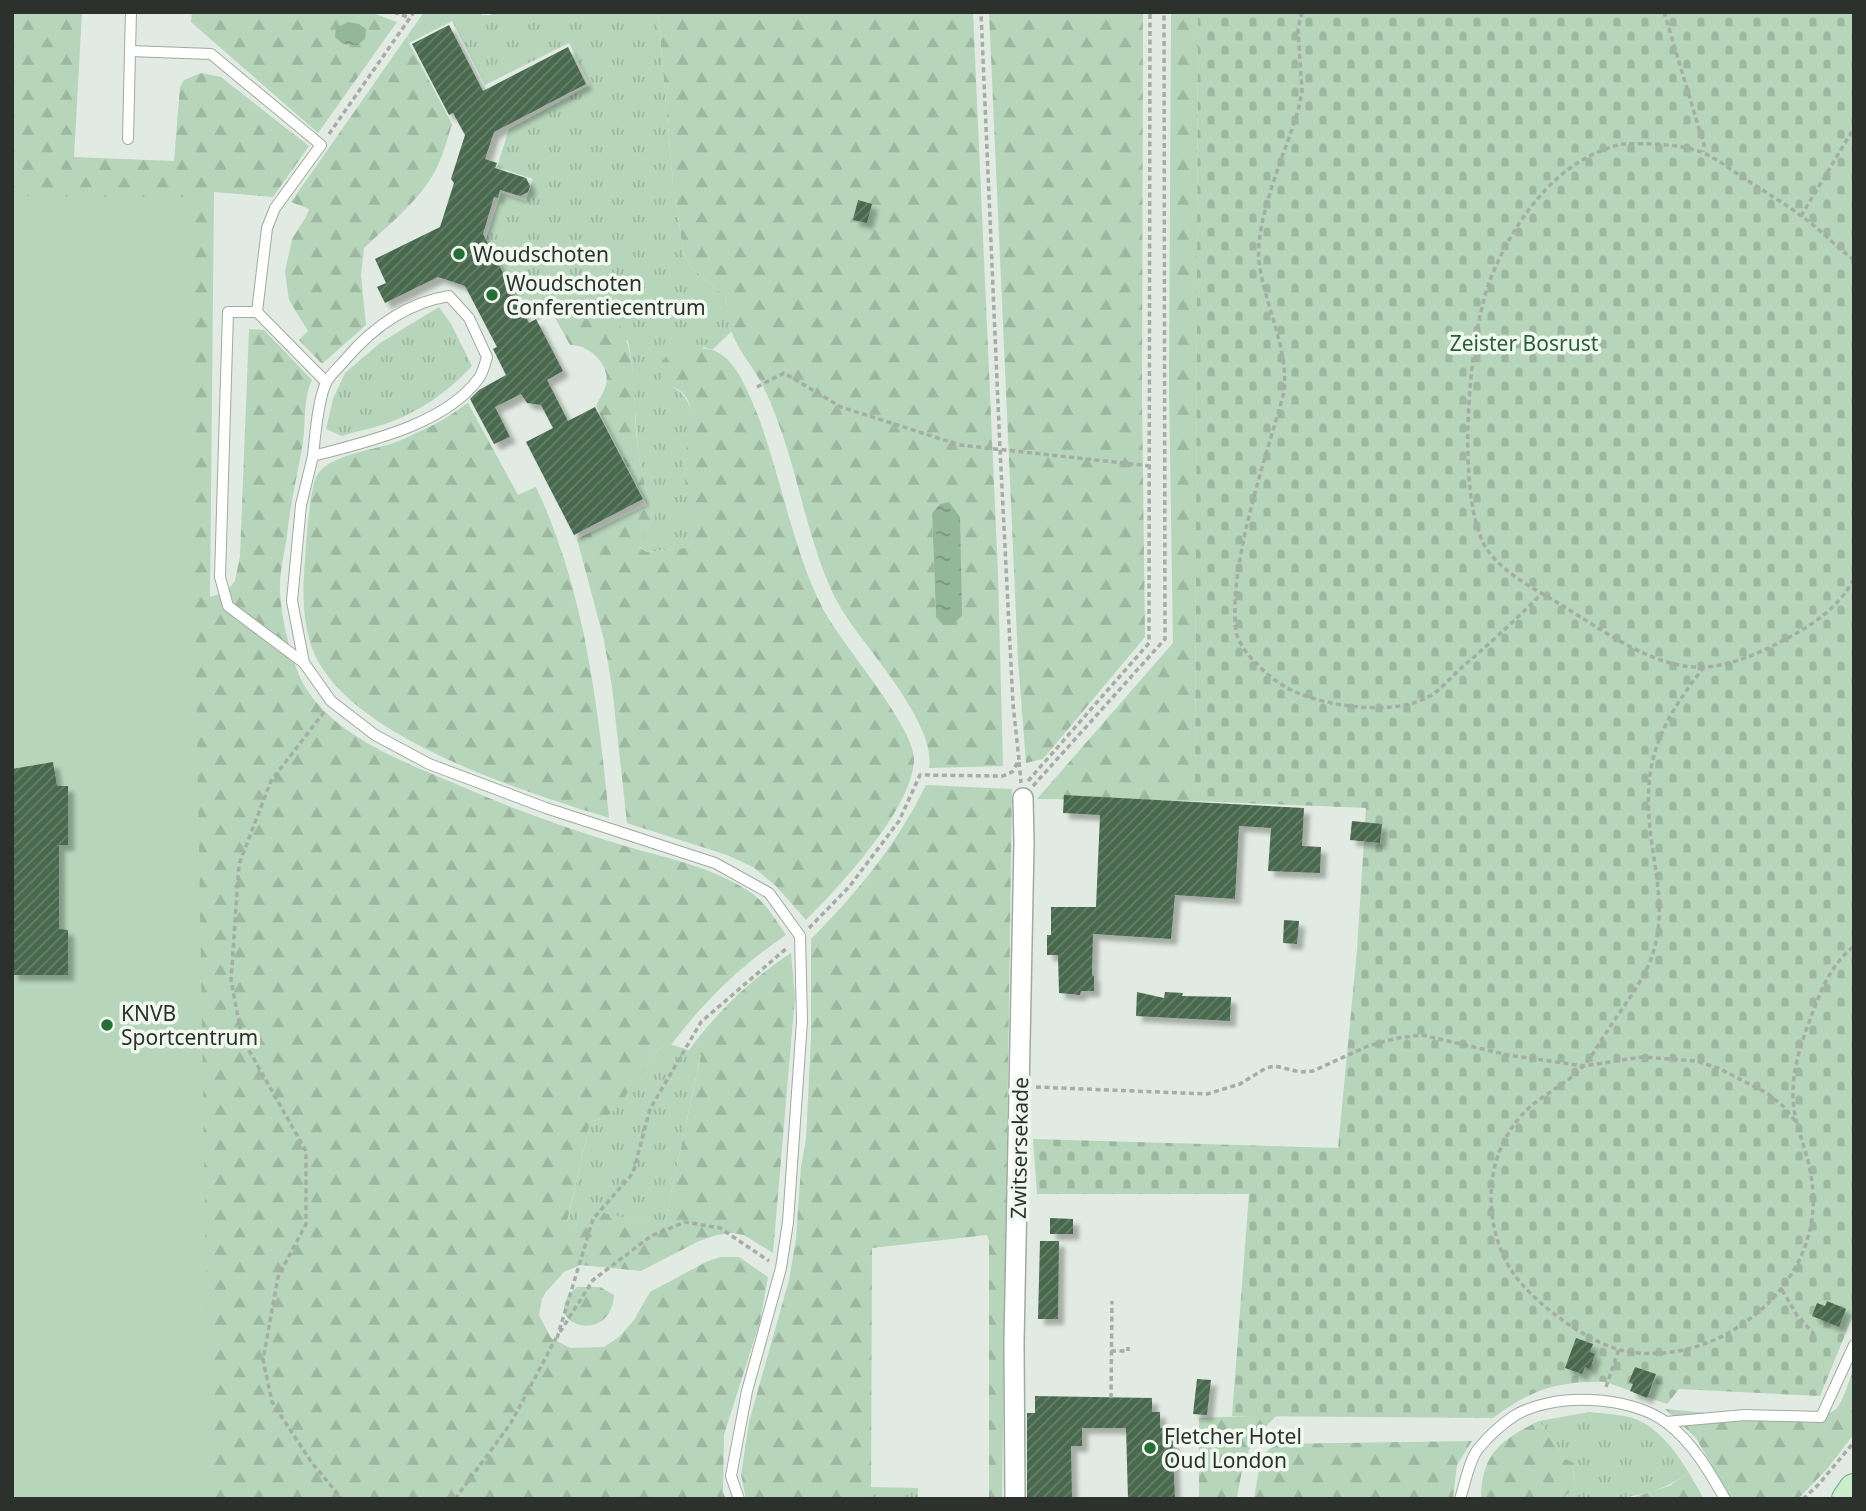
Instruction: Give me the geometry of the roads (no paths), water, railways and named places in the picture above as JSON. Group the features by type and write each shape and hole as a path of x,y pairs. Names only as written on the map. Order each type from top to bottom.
{"main road":[{"path":"1847,1499 1854,1489"}],"street":[{"name":"Zwitsersekade","path":"1015,1499 1014,1342 1023,798"}],"lane":[{"path":"128,139 131,12"},
{"path":"130,51 211,54 321,145 275,208 267,228 257,312"},
{"path":"304,663 292,601 301,505 326,382 384,320 427,300 449,296 469,318 487,357 480,376 464,394 426,419 379,437 313,456"},
{"path":"326,382 257,312 229,312 220,577 228,606 304,663 331,701 375,735 429,764 546,808 715,863 769,893 800,936 802,1021 788,1222 781,1268 747,1391 731,1476 739,1499"},
{"path":"1666,1422 1745,1416 1821,1417 1854,1345"},
{"path":"1460,1499 1476,1451 1514,1416 1555,1401 1602,1401 1643,1411 1666,1422 1698,1455 1725,1499"}],"water":[{"path":"348,22 359,24 366,29 365,39 357,45 343,44 335,37 336,28"},
{"path":"949,502 960,517 962,615 953,625 943,625 936,617 932,513 940,504"}],"place":[{"name":"Woudschoten","path":"459,254"},
{"name":"Woudschoten Conferentiecentrum","path":"492,295"},
{"name":"KNVB Sportcentrum","path":"107,1025"},
{"name":"Fletcher Hotel Oud London","path":"1150,1448"}],"park label":[{"name":"Zeister Bosrust","path":"1524,343"}]}
